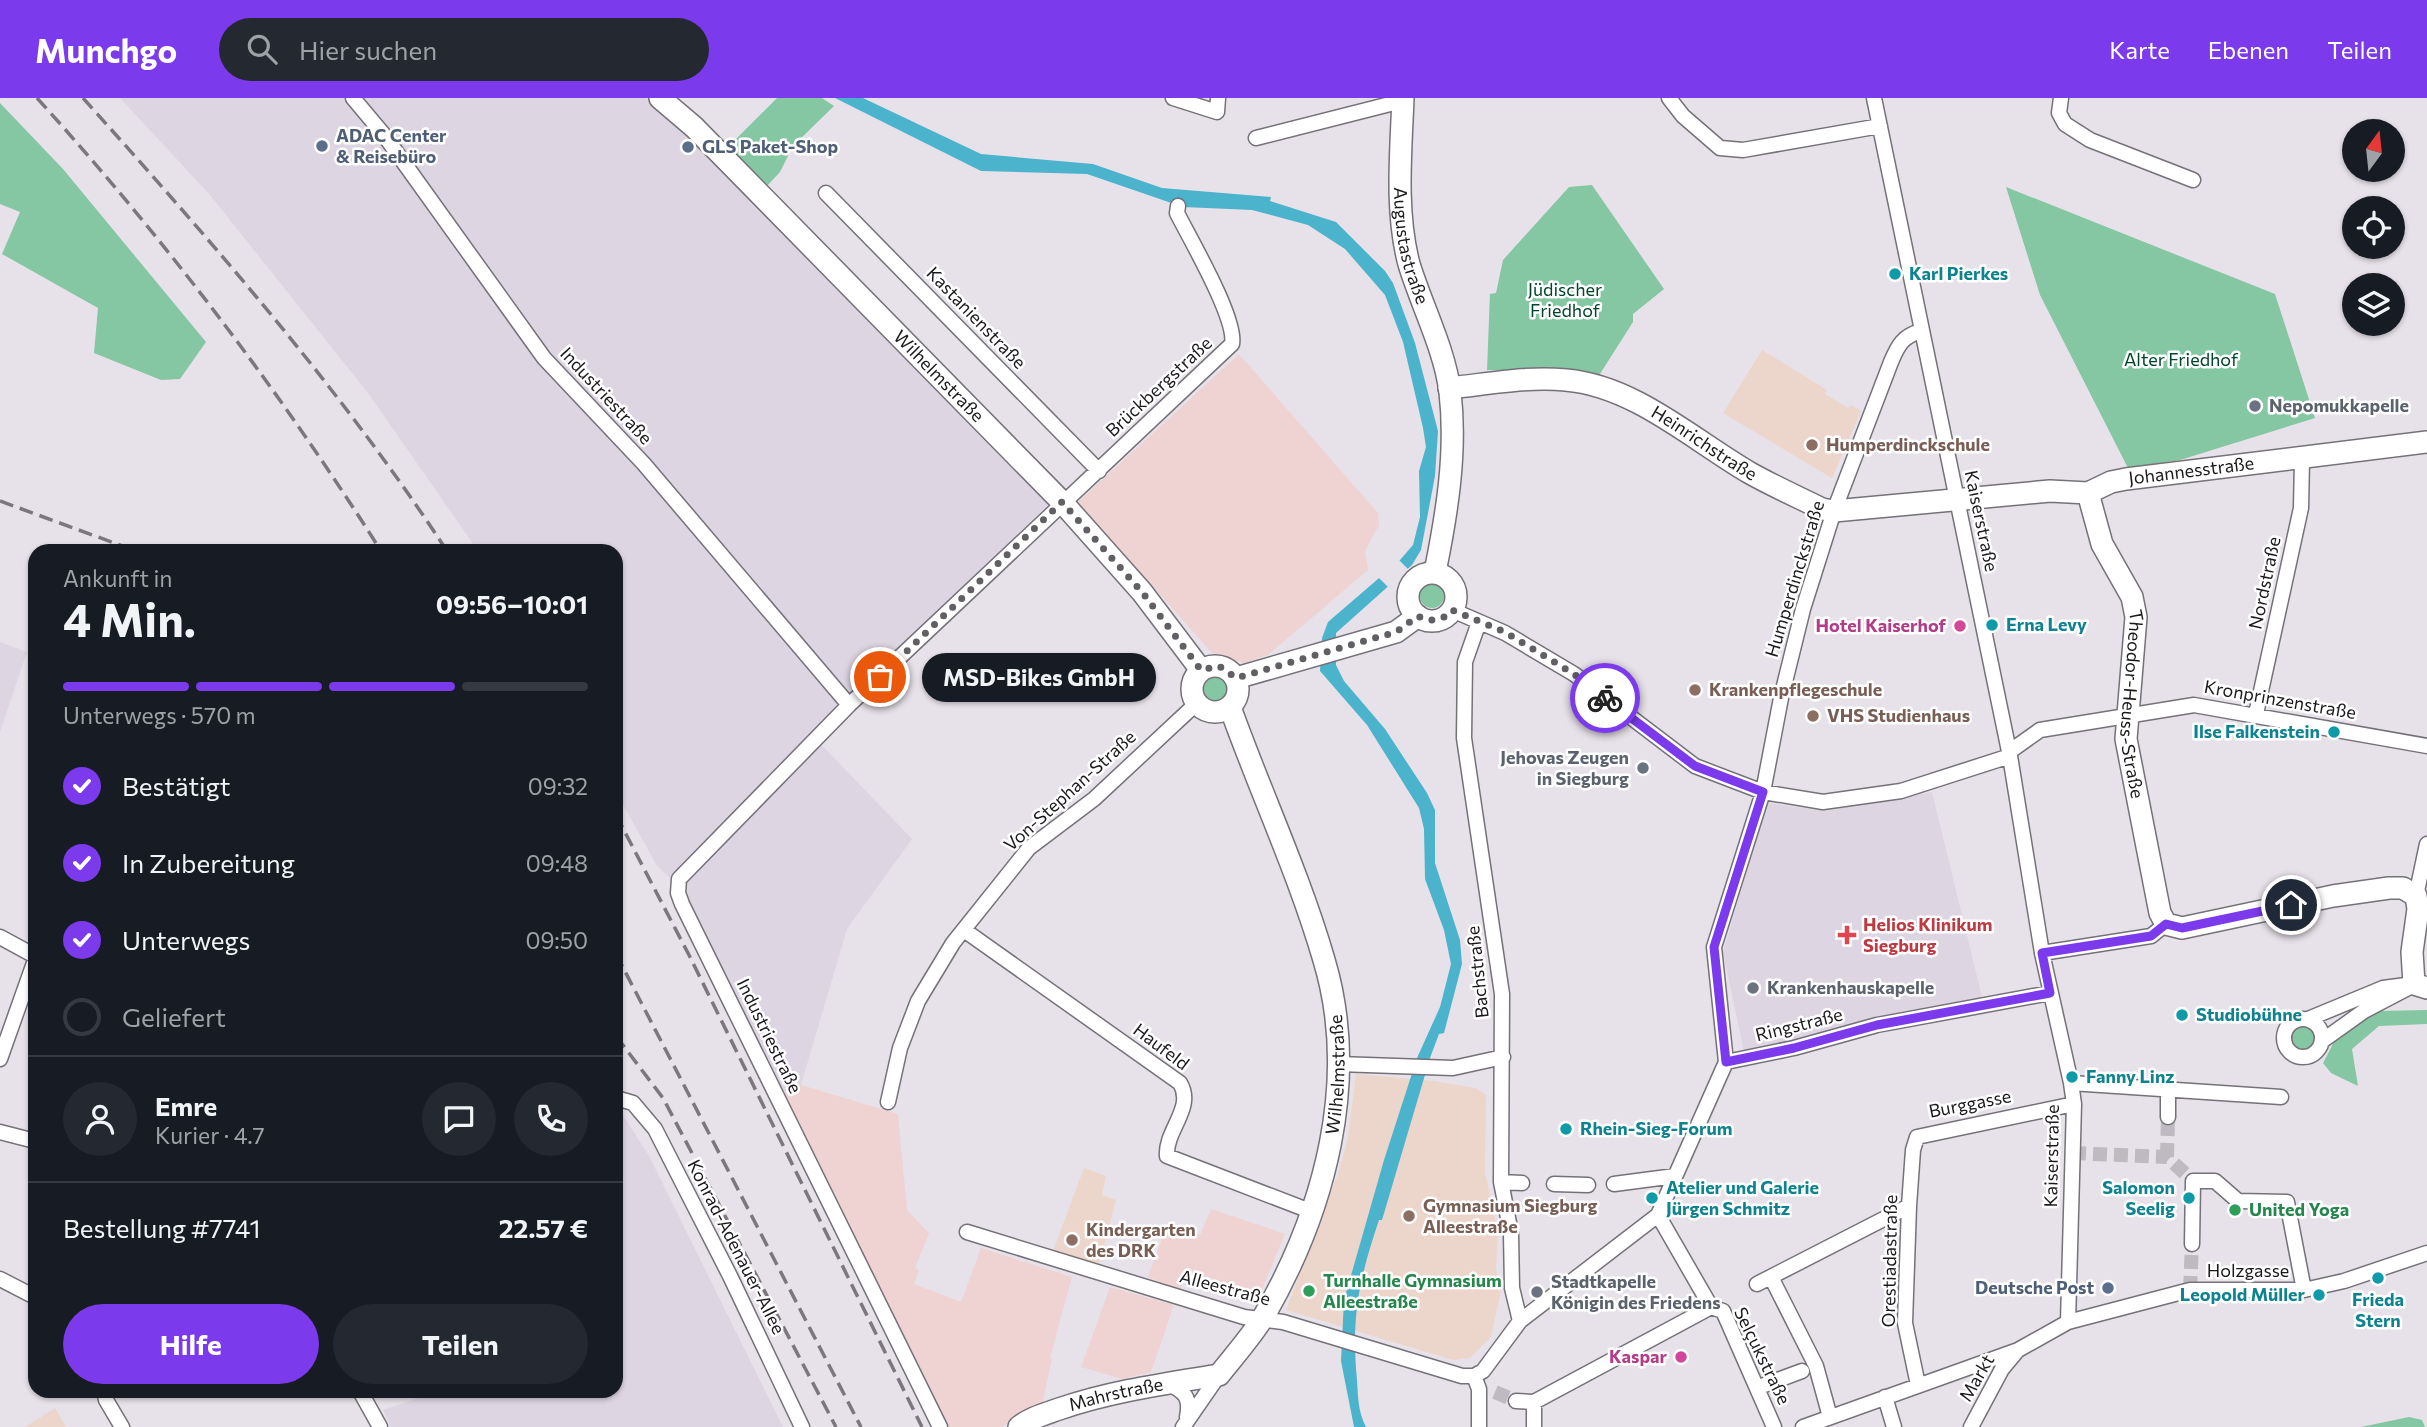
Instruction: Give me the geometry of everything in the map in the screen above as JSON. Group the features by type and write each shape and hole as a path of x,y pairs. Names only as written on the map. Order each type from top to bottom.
{"main road":[{"name":"Wilhelmstraße","path":"660,98 694,127 1062,502 1142,592 1201,670"},
{"name":"Augustastraße","path":"1403,100 1402,209 1409,261 1449,388 1452,457 1436,572"},
{"name":"Heinrichstraße","path":"1449,388 1518,380 1567,380 1605,388 1632,399 1752,474 1822,509 1834,511 1958,502"},
{"name":"Johannesstraße","path":"1958,502 2050,491 2088,493 2111,481 2152,470 2302,459 2427,442"},
{"name":"Theodor-Heuss-Straße","path":"2088,493 2102,544 2132,597 2136,617 2126,738 2160,913 2166,924"},
{"path":"1436,572 1448,578 1455,590 1452,610 1439,620 1418,616 1408,599 1410,586 1420,575 1436,572"},
{"path":"1236,678 1396,632 1418,616"},
{"path":"1219,666 1236,678 1237,696 1230,706 1216,712 1197,703 1192,689 1201,670 1219,666"},
{"name":"Wilhelmstraße","path":"1219,1375 1262,1319 1310,1211 1330,1155 1337,1111 1338,1064 1325,961 1230,706"},
{"path":"2166,924 2182,928 2333,896 2403,888 2416,896 2418,909 2412,952 2421,986"},
{"name":"Mahrstraße","path":"1019,1427 1034,1418 1083,1401 1142,1385 1219,1375"}],"street":[{"name":"Industriestraße","path":"354,98 384,135 544,358 645,464 849,705"},
{"path":"1173,98 1217,105"},
{"path":"1669,98 1683,116 1720,148 1743,150 1880,126"},
{"name":"Kaiserstraße","path":"1874,98 2010,754 2042,953 2071,1083 2074,1104 2068,1322"},
{"path":"2061,98 2059,113 2065,124 2075,132 2193,180"},
{"path":"1256,138 1403,100"},
{"name":"Kastanienstraße","path":"826,193 1098,471"},
{"name":"Brückbergstraße","path":"1062,502 1232,344 1234,335 1228,316 1177,213 1178,206"},
{"name":"Humperdinckstraße","path":"1726,1062 1714,947 1763,792 1781,698 1803,609 1834,511 1896,350 1909,334 1921,331"},
{"name":"Nordstraße","path":"2256,714 2301,508 2302,459"},
{"name":"Industriestraße","path":"940,1427 678,893 679,880 849,705 1062,502"},
{"name":"Kronprinzenstraße","path":"1452,610 1505,632 1574,674 1695,766 1763,792 1823,802 1901,791 2010,754 2040,730 2194,705 2427,746"},
{"name":"Bachstraße","path":"1479,622 1465,662 1464,738 1502,994 1501,1182 1511,1233 1513,1295 1520,1321"},
{"name":"Von-Stephan-Straße","path":"888,1102 900,1048 918,1001 931,976 964,930 1029,848 1094,799 1197,703"},
{"path":"2416,896 2427,844"},
{"path":"2042,953 2151,936 2166,924"},
{"name":"Haufeld","path":"964,930 1180,1083 1186,1092 1184,1104 1167,1156 1310,1211"},
{"path":"0,937 28,954"},
{"path":"0,1059 28,978"},
{"path":"2421,986 2346,1022 2322,1041 2309,1056 2297,1056 2288,1050 2284,1041 2286,1028 2296,1020 2308,1019 2383,988 2421,986"},
{"name":"Ringstraße","path":"1726,1062 1794,1048 1877,1025 2050,993"},
{"path":"2308,1019 2320,1028 2322,1041"},
{"path":"1338,1064 1430,1069 1453,1068 1503,1057"},
{"path":"1479,1427 1477,1383 1482,1371 1520,1321 1658,1215 1726,1062"},
{"path":"2071,1083 2281,1097"},
{"path":"2168,1091 2168,1117"},
{"name":"Konrad-Adenauer-Allee","path":"623,1100 642,1110 655,1129 802,1427"},
{"name":"Burggasse","path":"1917,1137 1976,1122 2074,1104"},
{"path":"0,1132 28,1138"},
{"name":"Orestiadastraße","path":"1917,1137 1913,1150 1909,1206 1905,1323 1918,1385"},
{"path":"1614,1184 1675,1176"},
{"path":"2192,1244 2193,1181 2214,1181 2238,1201 2287,1202 2304,1290"},
{"path":"1501,1182 1522,1183"},
{"path":"1554,1184 1588,1185"},
{"path":"1757,1284 1909,1206"},
{"name":"Selçukstraße","path":"1658,1215 1711,1307 1723,1311 1759,1387 1774,1427"},
{"name":"Alleestraße","path":"967,1233 1244,1317 1283,1322 1462,1376 1495,1392"},
{"name":"Holzgasse","path":"2068,1322 2190,1290 2304,1290 2344,1281 2427,1253"},
{"path":"1771,1276 1816,1367 1830,1418"},
{"path":"0,1279 28,1293"},
{"path":"1516,1401 1534,1402 1711,1307"},
{"name":"Markt","path":"1803,1427 1918,1385 1953,1368 2018,1350 2068,1322"},
{"name":"Markt","path":"1972,1427 2002,1369 2018,1350"},
{"path":"1759,1387 1802,1371"},
{"name":"Wilhelmstraße","path":"1185,1425 1219,1375"},
{"name":"Wilhelmstraße","path":"1167,1383 1184,1392 1189,1399 1185,1425"},
{"path":"1885,1397 1894,1427"},
{"path":"106,1398 122,1427"},
{"path":"364,1398 380,1427"},
{"path":"1534,1402 1534,1427"}],"shaded area":[{"path":"120,98 646,98 757,201 1053,499 814,737 912,839 847,929 801,1085 783,1094 690,906 688,895 657,866 623,805 623,544 473,544 368,393 210,195"},
{"name":"Humperdinckschule","path":"1762,350 1827,390 1825,394 1848,408 1851,405 1861,411 1832,478 1723,413"},
{"path":"1239,354 1378,513 1379,525 1365,551 1368,570 1268,655 1244,663 1212,653 1078,502"},
{"path":"0,642 27,652 0,732"},
{"name":"Helios Klinikum Siegburg","path":"1932,792 1982,997 1744,1052 1723,952 1767,803 1824,811"},
{"name":"Gymnasium Siegburg Alleestraße","path":"1356,1074 1433,1081 1476,1088 1486,1095 1485,1172 1498,1233 1496,1269 1501,1291 1491,1337 1470,1358 1453,1360 1286,1310 1338,1174 1348,1138"},
{"path":"801,1085 898,1114 907,1210 929,1233 915,1268 919,1270 914,1284 961,1302 981,1248 1072,1277 1050,1358 1052,1359 1042,1405 1002,1427 948,1427 783,1094"},
{"path":"623,1115 649,1156 783,1427 391,1427 383,1410 418,1398 623,1398"},
{"path":"1084,1168 1106,1176 1102,1195 1116,1200 1099,1264 1053,1251"},
{"path":"1211,1209 1285,1234 1260,1294 1187,1271 1180,1290 1148,1277 1168,1222 1200,1235"},
{"path":"1110,1287 1174,1305 1151,1372 1122,1379 1081,1367"},
{"path":"55,1408 66,1427 25,1427"}],"green space":[{"path":"777,98 822,98 834,106 793,146 780,172 767,186 728,147"},
{"path":"0,103 63,169 206,342 180,379 161,380 94,353 98,308 2,254 20,212 0,204"},
{"name":"Jüdischer Friedhof","path":"1592,185 1664,289 1633,314 1633,322 1598,377 1589,373 1487,370 1490,294 1496,293 1503,260 1569,187"},
{"name":"Alter Friedhof","path":"2006,187 2275,294 2315,418 2180,460 2128,468 2040,295"},
{"path":"1432,584 1443,591 1444,596 1437,607 1432,608 1421,601 1420,596 1427,585"},
{"path":"1215,675 1224,679 1228,688 1224,697 1215,701 1206,697 1202,688 1206,679"},
{"path":"2427,1010 2427,1024 2379,1026 2352,1049 2358,1086 2331,1073 2323,1063 2335,1040 2377,1011"},
{"path":"2303,1022 2313,1027 2318,1037 2313,1047 2303,1052 2293,1047 2288,1037 2293,1027"},
{"path":"2409,1417 2422,1420 2425,1427 2361,1427"}],"water":[{"path":"835,98 863,98 981,154 1093,164 1162,188 1271,197 1270,201 1336,222 1385,271 1393,283 1415,343 1438,431 1435,476 1421,550 1412,565 1336,633 1336,665 1344,681 1385,729 1427,793 1435,810 1435,863 1460,940 1462,964 1444,1033 1439,1034 1430,1058 1382,1220 1379,1220 1366,1261 1358,1298 1355,1357 1359,1404 1366,1427 1354,1427 1341,1361 1344,1300 1384,1160 1417,1058 1440,1007 1451,964 1444,930 1425,879 1424,829 1419,808 1367,725 1320,671 1322,638 1328,622 1400,560 1413,545 1420,517 1419,471 1426,447 1403,342 1385,295 1345,249 1308,225 1252,210 1183,207 1087,174 981,171"}],"pier":[{"path":"1397,558 1410,571 1391,590 1377,576"}],"tunnel":[{"path":"2167,1157 2168,1117"},
{"path":"2072,1153 2167,1157 2193,1181"},
{"path":"2190,1290 2192,1244"},
{"path":"1495,1392 1516,1401"}],"railway":[{"path":"37,98 130,205 219,317 302,432 376,544"},
{"path":"83,98 274,318 364,432 442,544"},
{"path":"0,501 117,544"},
{"path":"623,828 689,955 922,1427"},
{"path":"623,968 861,1427"},
{"path":"623,1045 663,1098 836,1427"}],"way so far":[{"path":"880,677 1062,502 1111,554 1170,626 1201,670 1219,666 1226,668 1236,678 1253,674 1396,632 1418,616 1439,620 1452,610 1505,632 1574,674 1605,698"}],"place":[{"name":"ADAC Center & Reisebüro","path":"322,146"},
{"name":"GLS Paket-Shop","path":"688,147"},
{"name":"Karl Pierkes","path":"1895,274"},
{"name":"Nepomukkapelle","path":"2255,406"},
{"name":"Humperdinckschule","path":"1812,445"},
{"name":"Erna Levy","path":"1992,625"},
{"name":"Hotel Kaiserhof","path":"1960,626"},
{"name":"MSD-Bikes GmbH","path":"880,677"},
{"name":"Krankenpflegeschule","path":"1695,690"},
{"name":"VHS Studienhaus","path":"1813,716"},
{"name":"Ilse Falkenstein","path":"2334,732"},
{"name":"Jehovas Zeugen in Siegburg","path":"1643,768"},
{"name":"Helios Klinikum Siegburg","path":"1847,935"},
{"name":"Krankenhauskapelle","path":"1753,988"},
{"name":"Studiobühne","path":"2182,1015"},
{"name":"Fanny Linz","path":"2072,1077"},
{"name":"Rhein-Sieg-Forum","path":"1566,1129"},
{"name":"Atelier und Galerie Jürgen Schmitz","path":"1652,1198"},
{"name":"Salomon Seelig","path":"2189,1198"},
{"name":"United Yoga","path":"2235,1210"},
{"name":"Gymnasium Siegburg Alleestraße","path":"1409,1216"},
{"name":"Kindergarten des DRK","path":"1072,1240"},
{"name":"Frieda Stern","path":"2378,1278"},
{"name":"Deutsche Post","path":"2108,1288"},
{"name":"Turnhalle Gymnasium Alleestraße","path":"1309,1291"},
{"name":"Stadtkapelle Königin des Friedens","path":"1537,1292"},
{"name":"Leopold Müller","path":"2319,1295"},
{"name":"Kaspar","path":"1681,1357"}],"route":[{"path":"1605,698 1695,766 1763,792 1714,947 1726,1062 1794,1048 1877,1025 2050,993 2042,953 2151,936 2166,924 2182,928 2291,905"}]}
